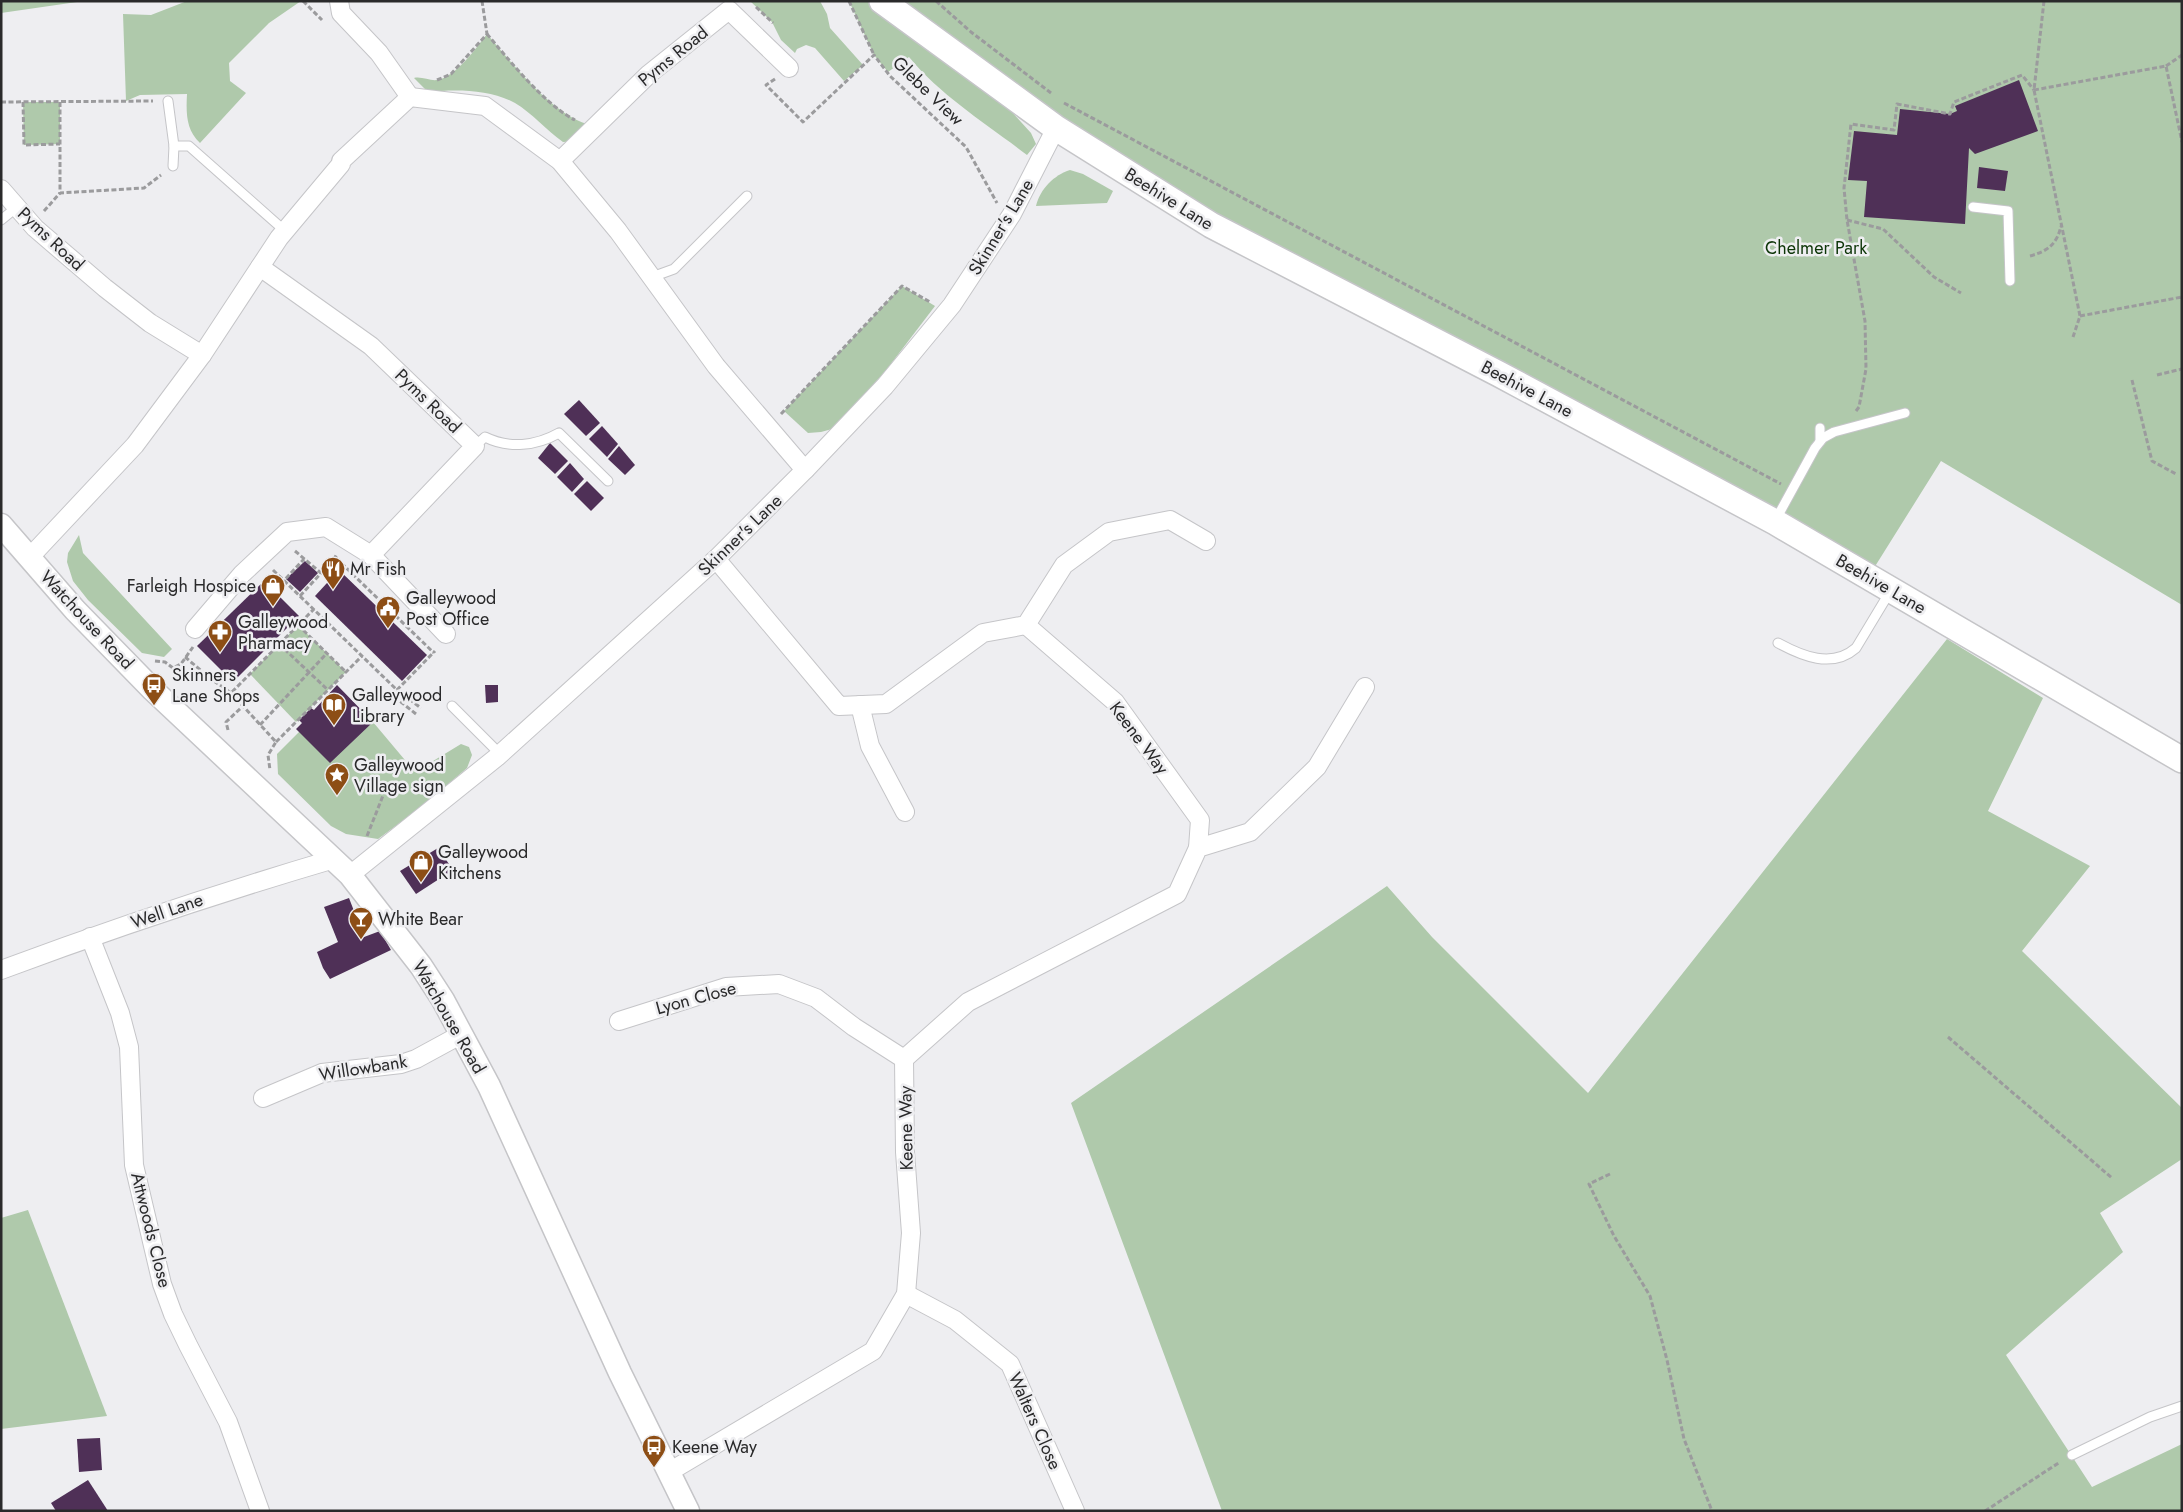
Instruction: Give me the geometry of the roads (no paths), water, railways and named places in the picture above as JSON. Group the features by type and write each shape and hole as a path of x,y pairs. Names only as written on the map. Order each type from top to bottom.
{"main road":[{"name":"Beehive Lane","path":"882,1 1056,128 1211,225 1500,374 1775,522 2182,760"}],"street":[{"path":"339,1 341,13 378,53 406,92 485,106 560,161 618,231 716,366 805,470"},
{"name":"Pyms Road","path":"560,161 649,74 729,10 790,68"},
{"path":"29,558 135,445 202,355 285,231 341,164 341,161 406,92"},
{"name":"Skinner's Lane","path":"350,875 500,754 716,559 885,386 946,312 1007,222 1056,128"},
{"name":"Pyms Road","path":"1,189 35,228 105,288 150,323 202,355"},
{"name":"Pyms Road","path":"260,267 371,346 475,446 371,555"},
{"path":"716,559 839,706 886,704 983,633 1026,625 1064,565 1109,532 1170,520 1206,542"},
{"name":"Watchouse Road","path":"1,524 75,610 130,666 216,750 350,875 422,966 462,1034 489,1086 608,1348 688,1511"},
{"path":"195,628 242,574 286,532 326,527 371,555 446,634"},
{"name":"Keene Way","path":"669,1472 873,1351 906,1294 911,1233 905,1152 904,1059 968,1002 1177,894 1198,848 1200,820 1115,702 1026,625"},
{"path":"1198,848 1250,832 1317,767 1365,687"},
{"path":"860,705 870,746 905,812"},
{"name":"Well Lane","path":"1,970 90,937 226,891 334,859"},
{"name":"Attwoods Close","path":"90,937 120,1013 127,1038 134,1165 162,1284 173,1314 228,1422 260,1511"},
{"name":"Lyon Close","path":"618,1021 726,987 779,984 816,998 904,1059"},
{"name":"Willowbank","path":"263,1098 322,1073 401,1064 416,1059 462,1034"},
{"name":"Walters Close","path":"906,1294 954,1320 1010,1364 1075,1511"}],"lane":[{"path":"168,101 174,146 173,166"},
{"path":"174,146 190,146 285,231"},
{"path":"652,277 674,269 747,196"},
{"path":"1,220 17,207"},
{"path":"1973,207 2008,211 2010,281"},
{"path":"1775,522 1820,441 1838,430 1905,413"},
{"path":"1820,428 1820,441"},
{"path":"475,446 485,437 497,443 513,445 545,441 559,433 608,481"},
{"path":"1778,643 1810,658 1823,660 1848,655 1856,648 1891,590"},
{"path":"452,706 500,754"},
{"path":"2072,1455 2150,1418 2182,1406"}],"place":[{"name":"Mr Fish","path":"333,590"},
{"name":"Farleigh Hospice","path":"273,607"},
{"name":"Galleywood Post Office","path":"388,629"},
{"name":"Galleywood Pharmacy","path":"220,653"},
{"name":"Skinners Lane Shops","path":"154,706"},
{"name":"Galleywood Library","path":"334,726"},
{"name":"Galleywood Village sign","path":"337,796"},
{"name":"Galleywood Kitchens","path":"421,883"},
{"name":"White Bear","path":"361,940"},
{"name":"Keene Way","path":"654,1468"}],"park label":[{"name":"Chelmer Park","path":"1816,248"}]}
